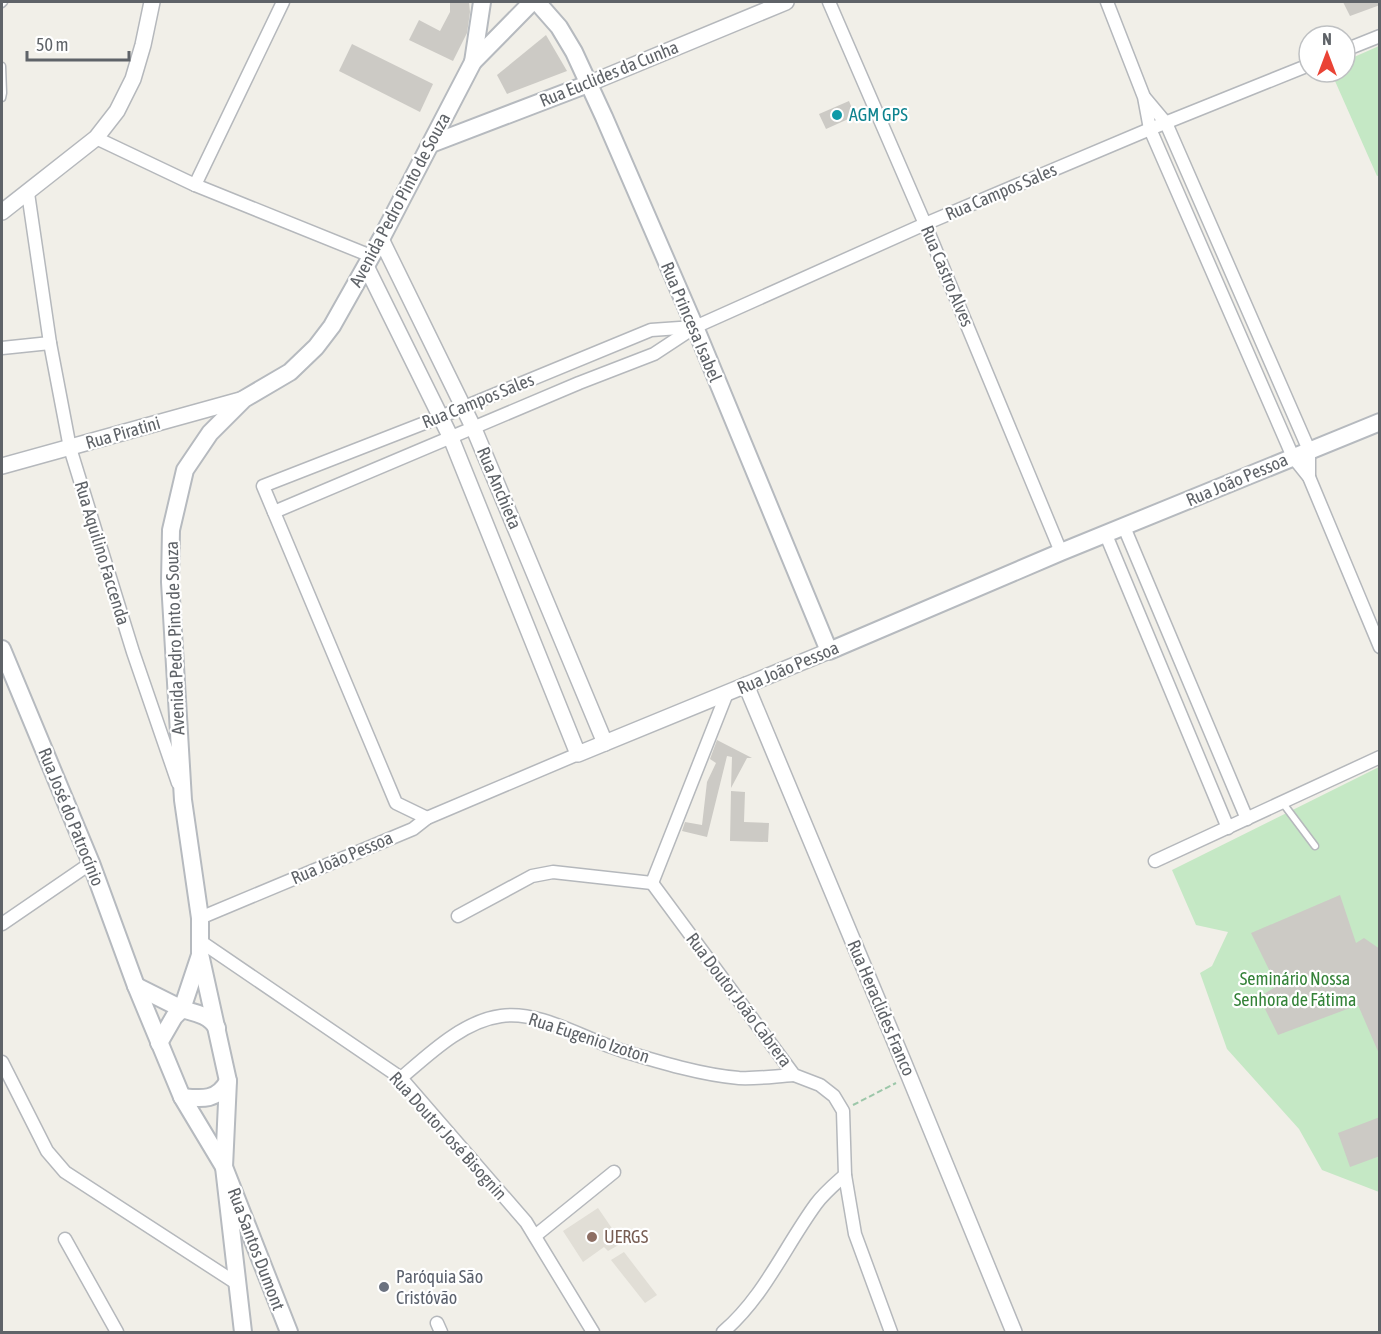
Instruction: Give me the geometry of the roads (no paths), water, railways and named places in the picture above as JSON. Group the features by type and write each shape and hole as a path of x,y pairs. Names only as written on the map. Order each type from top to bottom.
{"main road":[{"name":"Avenida Pedro Pinto de Souza","path":"473,62 482,2"},
{"name":"Avenida Pedro Pinto de Souza","path":"217,1028 200,947 200,918 183,800 170,582 171,530 185,470 210,433 244,399 290,372 316,347 332,326 381,239 473,62 532,2"},
{"name":"Rua Princesa Isabel","path":"537,2 558,27 574,52 695,327 829,651"},
{"name":"Rua Euclides da Cunha","path":"431,144 588,84"},
{"name":"Rua João Pessoa","path":"829,651 1061,552 1380,422"},
{"name":"Rua José do Patrocínio","path":"2,649 91,863 159,1043"},
{"name":"Avenida Pedro Pinto de Souza","path":"182,1009 200,947"},
{"path":"136,986 182,1009 200,1014 213,1022 217,1028"},
{"path":"159,1043 174,1017 182,1009"},
{"name":"Rua Santos Dumont","path":"217,1028 228,1081 224,1167"},
{"name":"Rua Santos Dumont","path":"159,1043 182,1097 224,1167 289,1332"},
{"path":"182,1097 199,1099 214,1096 224,1090 228,1081"},
{"path":"224,1167 243,1332"}],"street":[{"path":"2,212 96,138 117,111 133,79 152,2"},
{"path":"195,185 283,2"},
{"name":"Rua Euclides da Cunha","path":"588,84 786,2"},
{"name":"Rua Castro Alves","path":"829,2 925,224 1061,552"},
{"path":"1107,2 1144,97 1150,129 1293,457 1309,477 1380,647"},
{"path":"1357,45 1380,36"},
{"name":"Rua Campos Sales","path":"695,327 651,330 464,408 263,486 274,512 579,383 654,354 695,327 925,224 1297,70"},
{"path":"1144,97 1166,123 1309,450 1309,477"},
{"path":"96,138 195,185 369,261"},
{"name":"Rua Aquilino Faccenda","path":"28,193 50,343 70,448 133,652 183,800"},
{"name":"Rua Anchieta","path":"381,239 474,429 605,743"},
{"path":"1207,260 1222,252"},
{"name":"Rua Anchieta","path":"369,261 451,438 578,754"},
{"path":"2,348 50,343"},
{"path":"570,363 579,383"},
{"name":"Rua Piratini","path":"2,466 244,399"},
{"path":"274,512 396,803 427,818"},
{"path":"1125,527 1247,819"},
{"path":"1106,535 1228,828"},
{"path":"513,593 538,582"},
{"name":"Rua João Pessoa","path":"200,918 413,829 427,818 829,651"},
{"name":"Rua Heraclides Franco","path":"746,685 1014,1332"},
{"path":"458,916 532,876 553,872 652,883 727,693"},
{"path":"1155,861 1380,757"},
{"path":"2,924 91,863"},
{"name":"Rua Doutor João Cabrera","path":"652,883 794,1075 820,1085 834,1096 843,1111 845,1175"},
{"name":"Rua Doutor José Bisognin","path":"200,947 401,1078 526,1222 593,1332"},
{"name":"Rua Eugenio Izoton","path":"401,1078 426,1056 470,1026 501,1016 530,1016 622,1051 716,1075 741,1078 794,1075"},
{"path":"2,1062 46,1151 66,1172 236,1283"},
{"path":"535,1236 615,1172"},
{"path":"723,1332 740,1317 761,1292 817,1202 845,1175"},
{"path":"845,1175 855,1234 891,1332"},
{"path":"65,1239 117,1332"}],"lane":[{"path":"2,66 2,99"},
{"path":"1282,802 1315,846"}],"place":[{"name":"AGM GPS","path":"837,115"},
{"name":"UERGS","path":"592,1237"},
{"name":"Paróquia São Cristóvão","path":"384,1287"}],"park label":[{"name":"Seminário Nossa Senhora de Fátima","path":"1295,989"}]}
